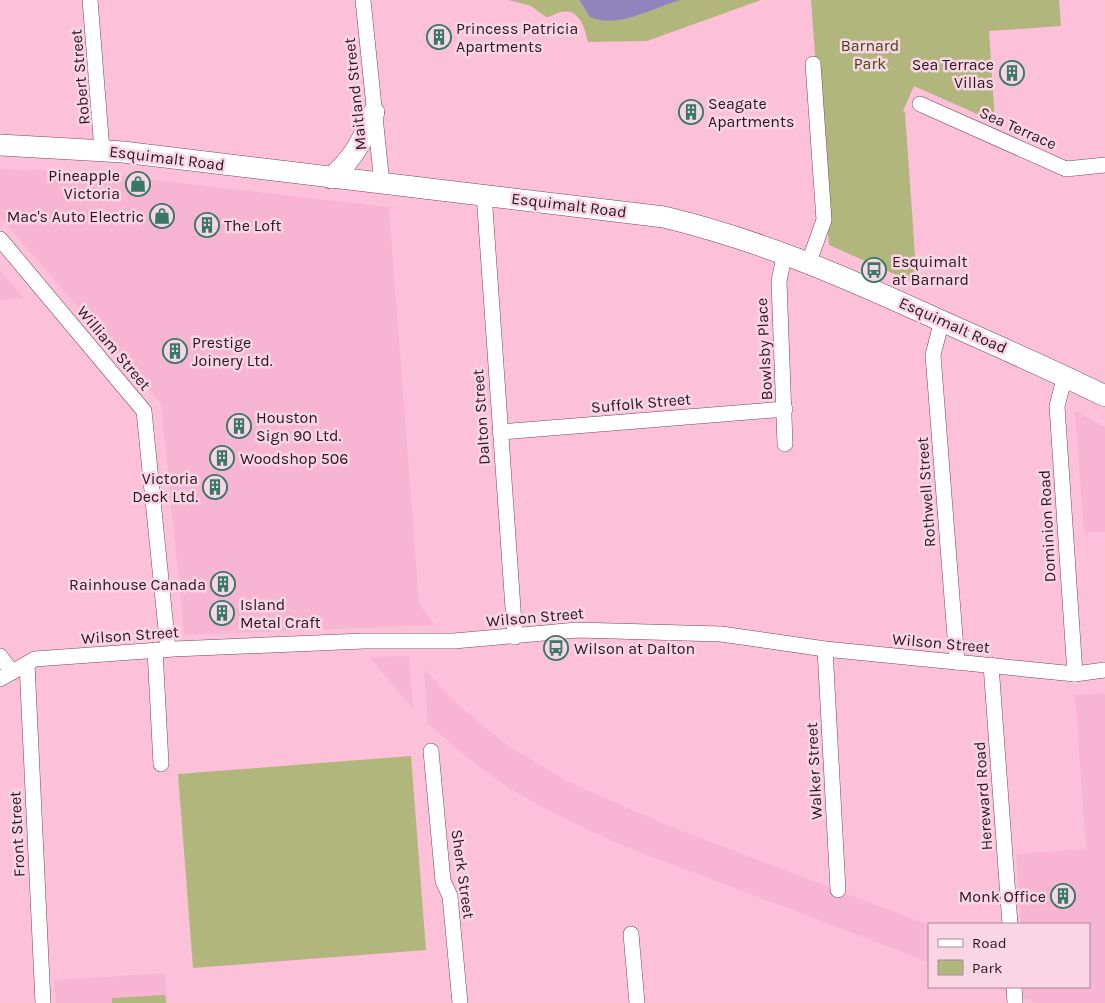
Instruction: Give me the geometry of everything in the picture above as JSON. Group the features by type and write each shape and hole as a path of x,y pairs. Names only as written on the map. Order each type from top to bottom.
{"main road":[{"path":"332,178 350,161 366,135 374,112"},
{"name":"Esquimalt Road","path":"0,145 102,150 382,184 484,194 664,217 720,230 785,252 942,320 1105,396"}],"street":[{"name":"Robert Street","path":"90,0 102,150"},
{"name":"Maitland Street","path":"363,0 382,184"},
{"path":"809,262 824,220 813,64"},
{"name":"Sea Terrace","path":"920,104 1066,169 1105,166"},
{"name":"Dalton Street","path":"484,194 515,637"},
{"name":"William Street","path":"0,239 144,411 161,650 161,764"},
{"name":"Bowlsby Place","path":"785,252 779,281 785,444"},
{"name":"Rothwell Street","path":"942,320 933,355 957,662"},
{"name":"Dominion Road","path":"1065,376 1057,406 1075,674"},
{"name":"Suffolk Street","path":"500,432 785,409"},
{"name":"Wilson Street","path":"6,675 35,659 161,650 515,637 577,630 721,634 825,650 1075,674 1105,670"},
{"name":"Walker Street","path":"825,650 838,890"},
{"path":"0,656 6,675"},
{"name":"Front Street","path":"27,664 43,1003"},
{"name":"Hereward Road","path":"991,665 1010,923"},
{"name":"Sherk Street","path":"431,751 443,881 450,896 460,1003"},
{"path":"631,934 637,1003"},
{"path":"1014,988 1015,1003"}],"shaded area":[{"path":"579,0 681,0 636,16 612,21 590,17"},
{"path":"0,169 85,172 389,207 419,603 435,625 184,635 161,404 0,217"},
{"path":"0,270 24,298 0,300"},
{"path":"1075,411 1105,427 1105,532 1084,532"},
{"path":"409,656 413,709 369,657"},
{"path":"424,669 453,700 510,747 571,783 669,826 928,925 928,962 621,845 551,812 509,788 470,760 428,724"},
{"path":"1105,694 1105,1003 1037,1003 997,988 1090,988 1090,923 1021,923 1016,854 1086,849 1075,695"},
{"path":"165,973 167,1003 56,1003 54,980"}],"green space":[{"path":"509,0 579,0 590,17 654,8 681,0 761,0 647,41 588,42 580,21 573,13 561,12 546,17 531,6"},
{"name":"Barnard Park","path":"811,0 1059,0 1061,26 989,31 995,122 914,86 903,111 905,112 917,284 829,245"},
{"path":"411,756 426,950 193,968 178,774"},
{"path":"165,995 166,1003 112,1003 112,998"}],"place":[{"name":"Princess Patricia Apartments","path":"439,37"},
{"name":"Sea Terrace Villas","path":"1012,73"},
{"name":"Seagate Apartments","path":"691,112"},
{"name":"Pineapple Victoria","path":"138,184"},
{"name":"Mac's Auto Electric","path":"162,216"},
{"name":"The Loft","path":"207,225"},
{"name":"Esquimalt at Barnard","path":"874,270"},
{"name":"Prestige Joinery Ltd.","path":"175,351"},
{"name":"Houston Sign 90 Ltd.","path":"239,426"},
{"name":"Woodshop 506","path":"222,458"},
{"name":"Victoria Deck Ltd.","path":"215,487"},
{"name":"Rainhouse Canada","path":"223,584"},
{"name":"Island Metal Craft","path":"222,613"},
{"name":"Wilson at Dalton","path":"556,648"},
{"name":"Monk Office","path":"1063,896"}]}
